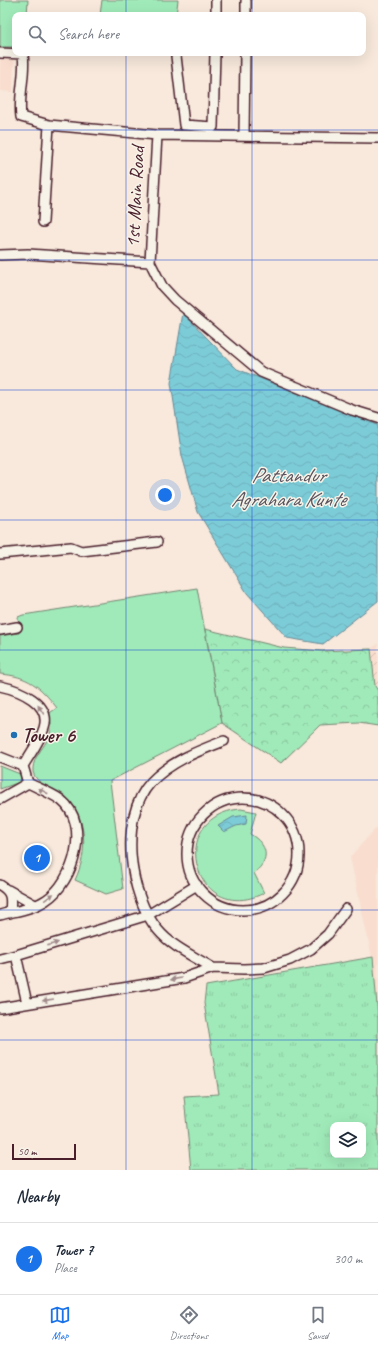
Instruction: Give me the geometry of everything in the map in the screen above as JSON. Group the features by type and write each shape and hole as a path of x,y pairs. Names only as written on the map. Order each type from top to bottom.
{"street":[{"path":"216,0 216,12"},
{"path":"246,1 246,12"},
{"path":"0,53 12,54"},
{"path":"23,56 20,105 21,117 49,125 157,135 378,138"},
{"path":"176,56 184,125 213,127 215,56"},
{"path":"244,136 245,56"},
{"path":"43,222 49,125"},
{"path":"198,126 198,135"},
{"name":"1st Main Road","path":"150,262 157,135"},
{"path":"0,255 28,254 150,262 156,276 168,293 261,372 352,410 378,418"},
{"path":"0,554 71,547 82,551 157,542"},
{"path":"0,630 17,627"},
{"path":"0,686 16,689 28,696 44,713 46,721 44,729 23,766 28,783 61,800 71,813 76,831 77,842 75,855 58,890 46,900 35,905 0,915"},
{"path":"214,968 171,942 158,930 148,915 139,900 134,882 131,861 131,841 138,805 150,783 168,767 206,748 224,741"},
{"path":"0,757 23,766"},
{"path":"0,799 28,783"},
{"path":"248,799 259,800 275,807 287,819 296,834 300,852 297,870 289,886 276,899 260,907 242,910 219,904 209,898 197,885 189,870 187,853 190,836 195,826 210,809 225,801 248,799"},
{"path":"0,885 35,905"},
{"path":"0,958 16,955 148,915 197,885"},
{"path":"8,890 10,895 10,913"},
{"path":"0,1008 184,978 214,968 264,968 290,960 311,949 328,934 346,909"},
{"path":"16,955 27,1003"}],"shaded area":[{"path":"0,60 14,60 13,92 0,91"},
{"path":"378,644 378,685 375,686 371,649"},
{"path":"378,826 378,1018 372,957 350,857"}],"green space":[{"path":"0,0 28,0 27,12 12,12 12,47 0,47"},
{"path":"102,0 178,0 176,12 100,12"},
{"path":"197,588 222,723 110,781 123,889 106,894 75,880 84,847 78,813 64,795 41,783 33,772 36,757 51,731 51,723 48,714 57,708 39,688 33,684 18,677 0,674 0,636 19,633 18,617 23,615"},
{"path":"205,629 284,648 322,651 371,649 375,686 378,691 378,726 359,723 320,725 281,763 222,723"},
{"path":"0,766 20,774 20,782 0,789"},
{"path":"241,809 256,812 250,834 264,847 265,857 263,863 254,873 264,893 240,900 220,895 206,883 197,866 196,847 202,830 217,816"},
{"path":"373,957 378,1018 378,1170 191,1170 184,1096 219,1094 204,1003 206,986"}],"water":[{"name":"Pattandur Agrahara Kunte","path":"183,313 237,369 378,425 378,601 323,644 287,638 247,593 198,512 182,456 171,383"},
{"path":"247,815 246,824 236,826 224,832 218,826 233,817"}],"place":[{"name":"Tower 6","path":"14,735"},
{"name":"Tower 7","path":"37,858"}]}
